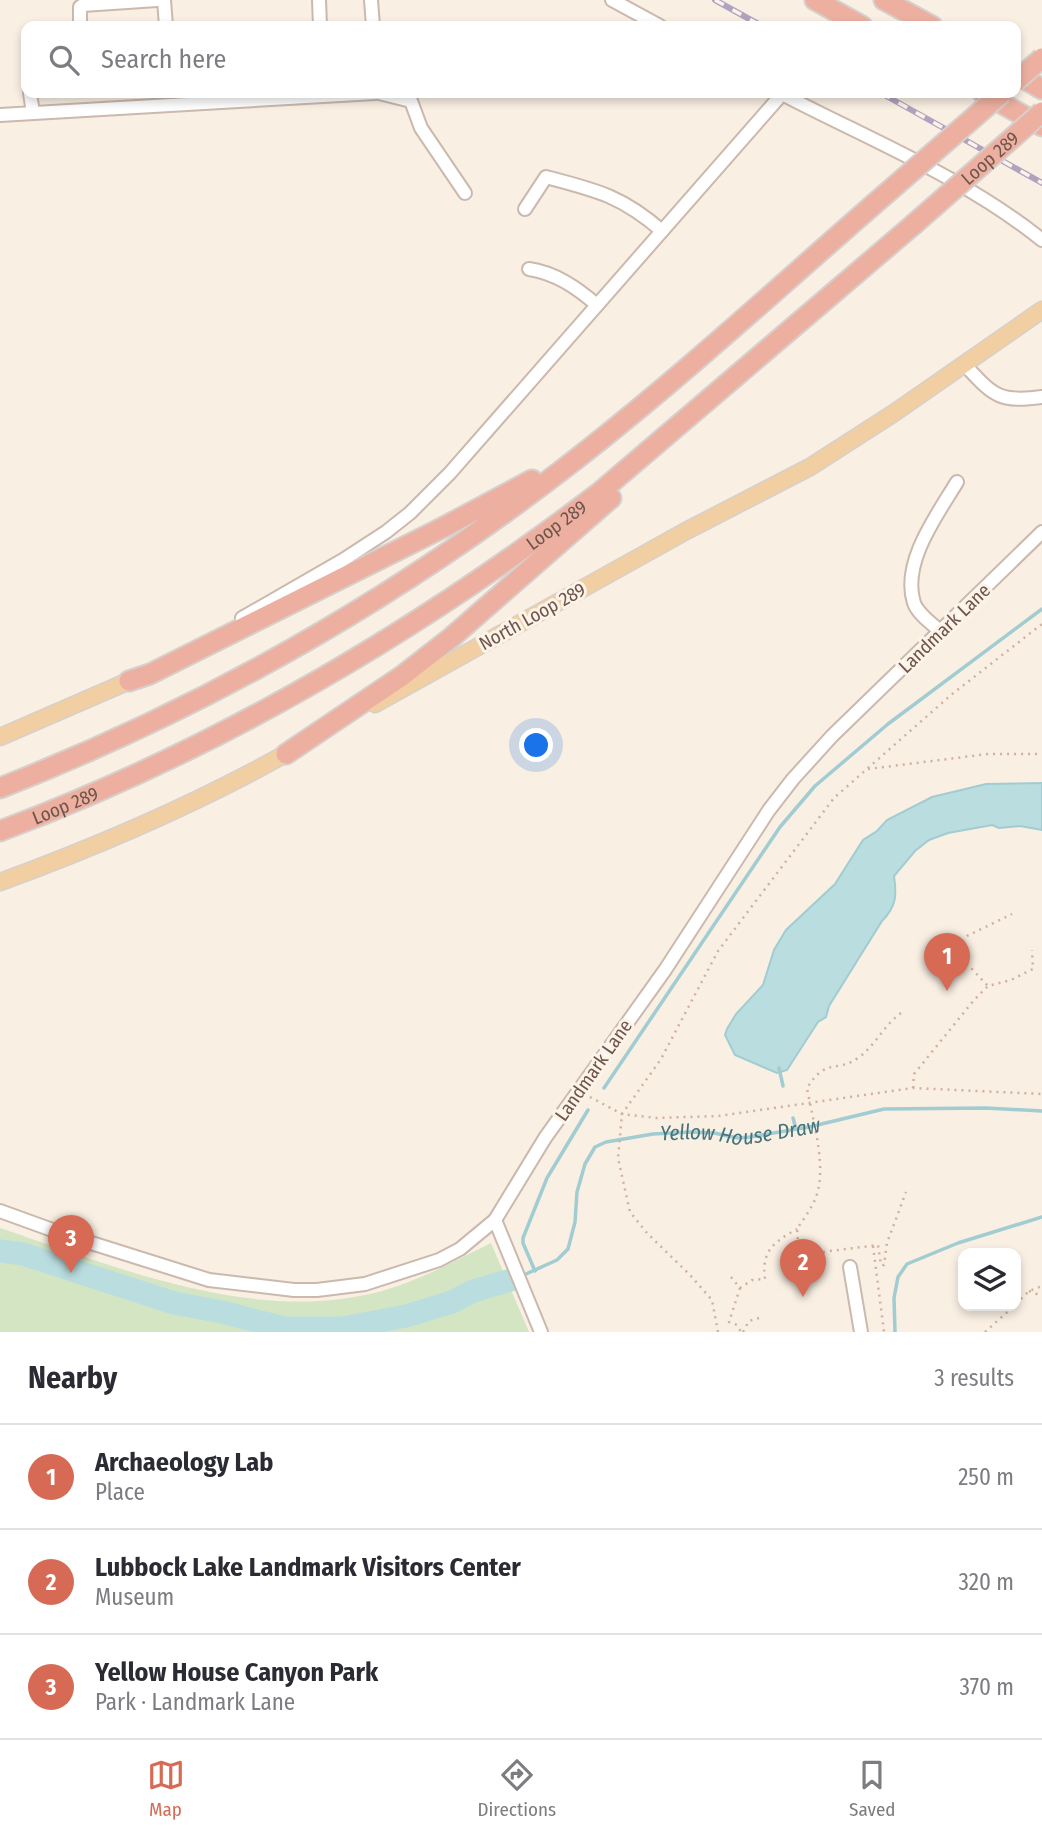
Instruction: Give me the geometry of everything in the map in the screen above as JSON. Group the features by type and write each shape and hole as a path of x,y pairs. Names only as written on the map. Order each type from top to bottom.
{"highway":[{"path":"815,0 836,5 856,21"},
{"path":"884,0 911,8 926,21"},
{"path":"1021,77 1042,58"},
{"path":"1021,77 1042,89"},
{"path":"992,98 1042,125"},
{"name":"Loop 289","path":"0,788 111,742 268,663 330,628 452,550 563,469 621,422 996,98"},
{"name":"Loop 289","path":"0,831 149,769 245,722 354,661 431,613 548,532 609,485 1042,112"},
{"path":"286,754 402,676 452,637 627,484 724,388"},
{"path":"129,681 150,674 454,522 538,477 621,422"}],"main road":[{"name":"North Loop 289","path":"0,882 132,829 207,795 286,754 686,531 810,467 894,413 1042,310"},
{"path":"0,737 129,681"}],"street":[{"path":"80,21 80,7 83,5 157,0"},
{"path":"164,0 166,21"},
{"path":"319,0 320,21"},
{"path":"372,0 373,21"},
{"path":"612,0 651,21"},
{"path":"31,98 33,113"},
{"path":"0,115 156,99 193,98"},
{"path":"398,98 411,101 421,128 465,193"},
{"path":"129,681 343,560 410,513 450,472 777,98"},
{"path":"791,98 961,186 1020,222 1042,240"},
{"path":"525,209 546,177 602,192 641,212 662,231"},
{"path":"529,269 542,271 574,286 597,304"},
{"path":"964,364 990,393 1016,400 1042,397"},
{"path":"940,631 915,605 911,586 913,565 934,520 957,482"},
{"name":"Landmark Lane","path":"0,1211 69,1236 209,1280 294,1290 341,1288 404,1273 460,1249 495,1220 545,1138 665,970 769,810 793,779 832,736 1042,532"},
{"path":"495,1220 541,1332"},
{"path":"850,1267 861,1332"}],"path":[{"path":"718,1332 712,1300 630,1212 618,1158 622,1114 661,1059 718,951 834,798 951,695 1042,624"},
{"path":"867,769 988,754 1042,754"},
{"path":"953,952 967,936 1012,914"},
{"path":"938,943 953,952 988,986"},
{"path":"913,1087 914,1074 988,986 1033,970 1032,950"},
{"path":"759,1318 749,1321 742,1332 737,1325 729,1322 740,1288 752,1280 765,1279 763,1265 767,1254 773,1245 797,1228 811,1208 819,1187 820,1167 807,1088 816,1074 828,1066 857,1059 892,1019 901,1013"},
{"path":"579,1088 599,1104 622,1114 656,1118 718,1116 913,1087 1042,1094"},
{"path":"797,1228 799,1255 873,1248 878,1245 881,1265 884,1265 887,1243 906,1192"},
{"path":"873,1248 884,1332"},
{"path":"731,1277 740,1288"},
{"path":"1021,1299 1029,1291 1042,1286"},
{"path":"1029,1291 1042,1296"},
{"path":"985,1332 1008,1311"}],"green space":[{"path":"0,1228 137,1274 232,1296 280,1301 327,1300 389,1289 448,1265 491,1243 529,1332 0,1332"}],"water":[{"path":"1042,783 1042,830 1020,826 999,828 992,825 948,833 929,840 915,851 894,876 893,906 829,1006 826,1017 818,1022 787,1070 777,1073 735,1055 725,1035 727,1029 736,1014 763,985 774,950 786,930 835,884 863,840 887,820 932,797 986,784"}],"waterway":[{"path":"604,1088 780,827 815,786 888,724 1042,609"},
{"path":"779,1068 783,1086"},
{"name":"Yellow House Draw","path":"526,1274 557,1260 568,1249 575,1222 577,1192 585,1164 595,1147 606,1142 653,1134 691,1132 750,1137 809,1127 884,1109 986,1108 1042,1111"},
{"path":"535,1271 523,1238 547,1178 588,1110"},
{"path":"793,1118 796,1129"},
{"name":"Yellow House Draw","path":"895,1332 894,1298 898,1277 907,1264 958,1243 1042,1217"},
{"name":"Yellow House Draw","path":"0,1251 23,1254 174,1303 284,1328 342,1328 406,1316 511,1280"}],"railway":[{"path":"715,0 753,21"},
{"path":"890,98 1042,183"}],"place":[{"name":"Archaeology Lab","path":"947,991"},
{"name":"Yellow House Canyon Park","path":"71,1273"},
{"name":"Lubbock Lake Landmark Visitors Center","path":"803,1297"}]}
